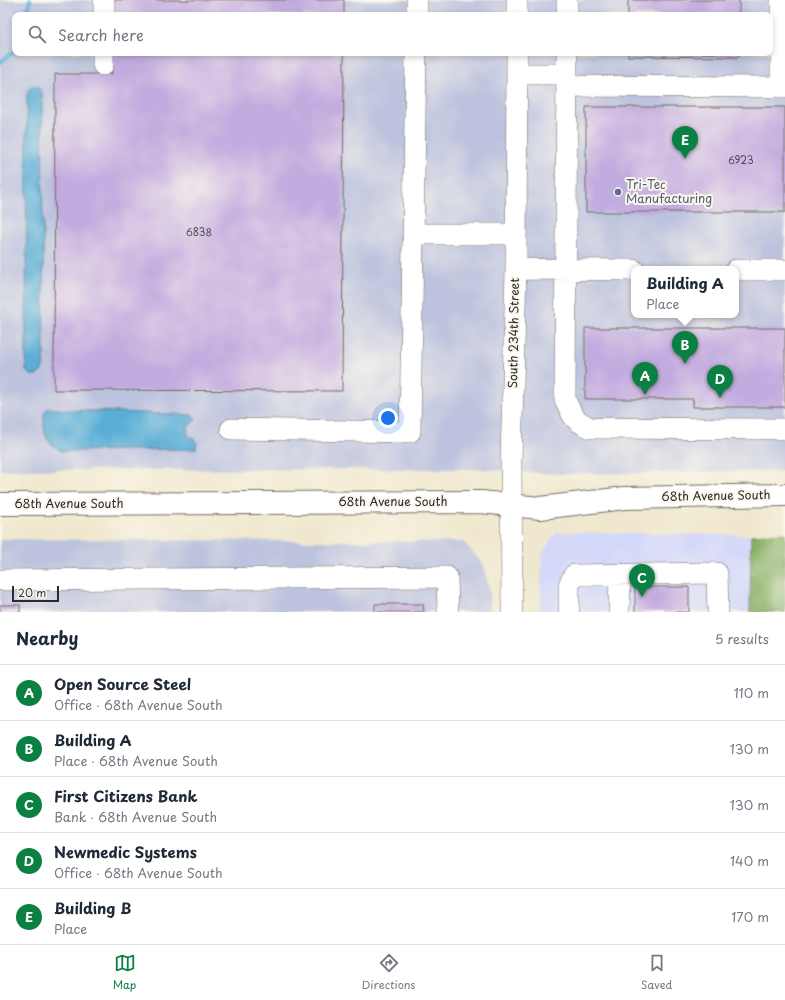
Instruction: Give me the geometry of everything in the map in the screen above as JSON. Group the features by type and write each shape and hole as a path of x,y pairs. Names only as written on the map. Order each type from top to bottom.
{"main road":[{"name":"68th Avenue South","path":"0,504 481,502 540,508 625,498 785,495"}],"street":[{"path":"104,0 104,12"},
{"path":"417,0 417,12"},
{"path":"517,0 517,12"},
{"path":"567,0 567,12"},
{"path":"517,74 567,80 783,87 781,0"},
{"path":"231,429 410,432 416,56"},
{"name":"South 234th Street","path":"512,612 511,505 516,269 517,56"},
{"path":"567,56 567,270 565,399 571,415 578,423 591,428 785,430"},
{"path":"413,234 516,234"},
{"path":"516,269 631,270"},
{"path":"739,270 785,270"},
{"path":"569,612 569,585 574,575 717,573 718,612"},
{"path":"619,612 620,574"},
{"path":"0,580 447,577 448,612"}],"shaded area":[{"path":"0,0 785,0 785,471 558,474 477,469 0,470"},
{"path":"556,532 751,535 750,612 540,612 542,554"},
{"path":"0,539 464,542 484,565 490,593 490,612 0,612"}],"green space":[{"path":"785,533 785,612 750,612 751,535"}],"water":[{"path":"33,86 38,87 42,93 44,364 41,372 37,375 31,375 26,371 27,95 29,89"},
{"path":"48,408 193,415 196,419 187,428 188,436 194,439 197,443 196,449 62,451 51,444 46,435 44,413"}],"building":[{"path":"112,0 344,0 344,12 112,12"},
{"path":"628,0 739,0 739,12 628,12"},
{"path":"112,56 344,56 342,391 54,390 55,74 112,74"},
{"path":"628,56 739,56 739,57"},
{"path":"586,107 785,107 785,212 586,212"},
{"path":"585,328 785,328 785,407 693,407 693,399 585,399"},
{"path":"635,587 689,587 689,612 635,612"},
{"path":"375,604 423,604 424,612 375,612"},
{"path":"0,605 20,605 20,612 0,612"}],"waterway":[{"path":"28,12 30,0"},
{"path":"0,62 12,53"}],"place":[{"name":"Building B","path":"685,159"},
{"name":"Tri-Tec Manufacturing","path":"618,192"},
{"name":"Building A","path":"685,364"},
{"name":"Open Source Steel","path":"645,395"},
{"name":"Newmedic Systems","path":"720,398"},
{"name":"First Citizens Bank","path":"642,597"}]}
